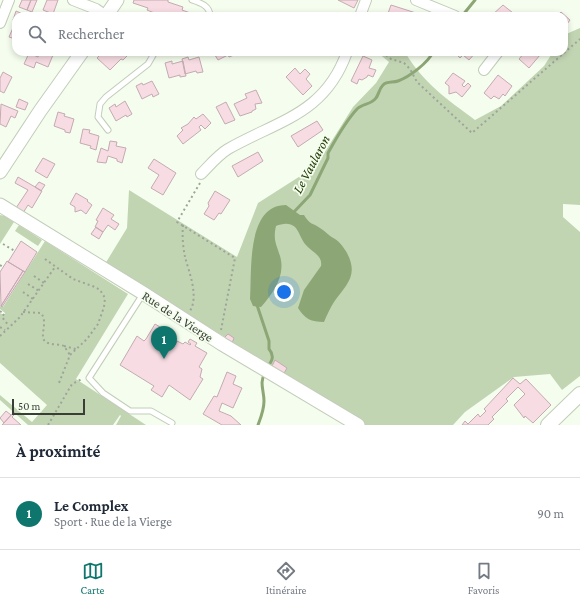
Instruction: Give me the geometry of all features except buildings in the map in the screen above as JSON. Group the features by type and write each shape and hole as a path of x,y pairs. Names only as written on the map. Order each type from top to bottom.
{"main road":[{"path":"554,422 580,394"}],"street":[{"path":"0,23 9,0"},
{"path":"73,0 102,12"},
{"path":"110,12 117,0"},
{"path":"362,12 366,0"},
{"path":"416,0 444,12"},
{"path":"0,172 40,111 79,56"},
{"path":"201,174 226,150 296,116 316,100 334,81 345,56"},
{"path":"484,70 495,56"},
{"name":"Rue de la Vierge","path":"0,205 144,293 217,341 358,425"}],"lane":[{"path":"192,0 207,7 210,12"},
{"path":"108,130 98,117 100,104 106,97 148,64 153,56"},
{"path":"144,293 89,378 103,393 130,411 151,411 172,423"}],"path":[{"path":"568,49 580,39"},
{"path":"387,56 391,59 404,63 410,69 417,82 472,133 560,56"},
{"path":"201,174 199,186 177,222 235,258 225,315 217,341"},
{"path":"183,226 184,248 192,288 193,303 187,315"},
{"path":"3,244 15,251"},
{"path":"45,259 51,261 55,267 73,279 100,290 105,298 104,307 98,324 87,339 70,354 59,383"},
{"path":"0,336 23,312 55,267"},
{"path":"34,276 44,283"},
{"path":"28,284 39,291"},
{"path":"23,292 32,299"},
{"path":"28,305 31,311"},
{"path":"0,311 4,314 2,317 10,326"},
{"path":"23,312 31,311 41,313 44,317 45,326 42,337 44,340 50,344 76,349"},
{"path":"0,327 5,330"},
{"path":"64,346 70,354"},
{"path":"48,425 72,384 78,380 89,378"}],"shaded area":[{"path":"580,28 580,205 563,204 563,217 580,232 580,376 562,390 550,374 514,377 465,412 453,425 360,425 223,336 105,264 127,228 129,190 237,257 258,203 316,166 353,107 376,83 389,62 382,56 408,56 420,73 436,90 475,120 501,106 544,66 550,56 568,56 568,33"},
{"path":"286,205 300,215 304,215 310,222 339,242 346,251 350,261 352,268 350,280 333,304 324,322 309,319 303,315 298,308 304,290 321,266 321,262 318,256 307,247 295,227 290,224 276,226 275,238 280,256 281,270 280,277 274,290 261,307 253,306 250,299 252,257 258,227 264,216 273,208"},
{"path":"0,215 5,216 14,222 0,244"},
{"path":"19,225 42,240 38,246 15,231"},
{"path":"45,241 128,294 76,379 146,425 116,425 121,416 120,415 113,425 28,425 0,400 0,395 32,422 47,405 0,363 0,313 4,315 5,313 0,309 0,306 3,307"}],"waterway":[{"name":"Le Vaularon","path":"465,12 475,0"},
{"name":"Le Vaularon","path":"293,213 310,195 328,158 328,153 341,130 357,109 374,100 385,84 398,81 413,73 431,56"},
{"name":"Le Vaularon","path":"257,305 269,341 269,349 272,354 271,361 267,368"},
{"name":"Le Vaularon","path":"258,425 264,401 262,380 265,373"}],"place":[{"name":"Le Complex","path":"164,359"}]}
